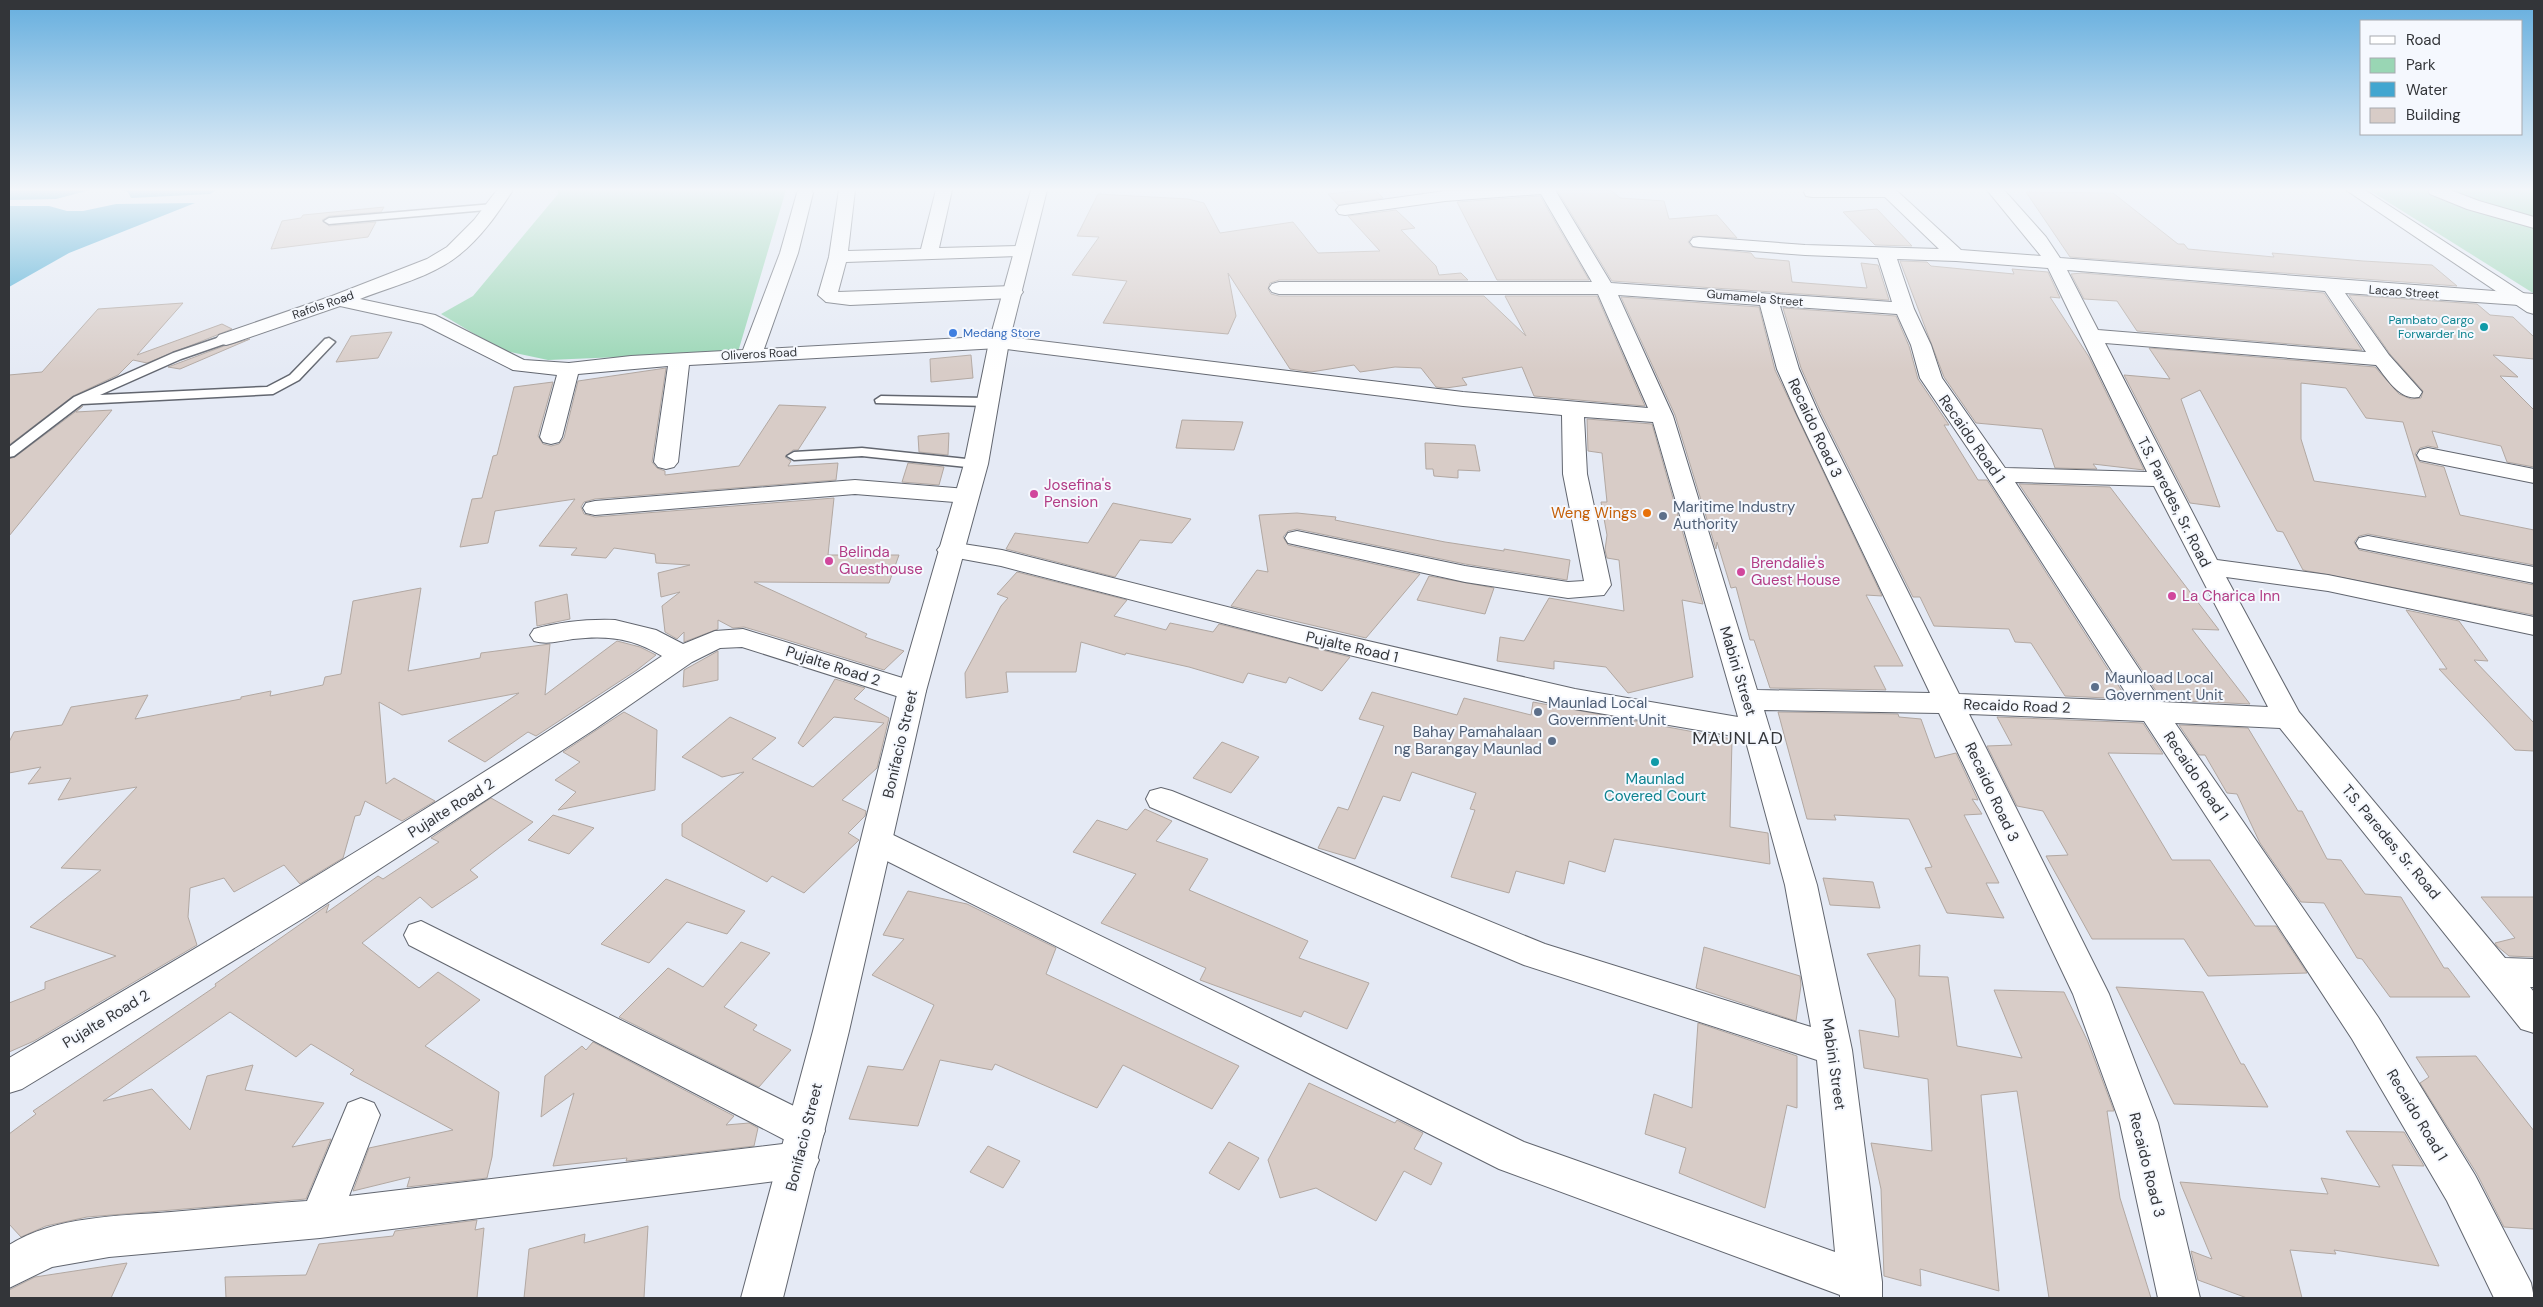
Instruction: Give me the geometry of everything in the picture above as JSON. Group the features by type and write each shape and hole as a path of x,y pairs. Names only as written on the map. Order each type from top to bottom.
{"street":[{"name":"Rafols Road","path":"226,339 339,300 440,259 453,251"},
{"path":"752,354 789,251"},
{"path":"839,251 828,295 833,298 1013,292"},
{"path":"838,257 1021,251"},
{"name":"Bonifacio Street","path":"762,1298 878,842 912,691 950,550 976,464 999,342 1013,292 1021,251"},
{"name":"Mabini Street","path":"1583,251 1605,288 1662,416 1746,700 1757,730 1801,885 1834,1050 1861,1290"},
{"name":"Lacao Street","path":"1885,251 1956,255 2530,303"},
{"name":"Recaido Road 1","path":"1885,251 1904,309 1921,345 1931,378 1998,475 2151,710 2365,1028 2461,1188 2516,1298"},
{"path":"1952,251 1956,255"},
{"name":"T.S. Paredes, Sr. Road","path":"2047,251 2092,336 2162,480 2288,718 2534,1018"},
{"path":"2449,251 2530,303"},
{"path":"2331,286 2382,358 2411,392"},
{"name":"Gumamela Street","path":"1279,288 1605,288 1904,309"},
{"name":"Recaido Road 3","path":"1768,299 1788,369 1808,414 1951,703 2021,853 2091,994 2139,1123 2179,1298"},
{"name":"Oliveros Road","path":"339,300 428,319 520,366 569,369 631,362 752,354 999,342 1463,399 1573,410 1662,416"},
{"path":"2092,336 2382,358"},
{"path":"666,462 679,360"},
{"path":"551,437 569,369"},
{"path":"1297,538 1465,574 1568,590 1595,589 1598,585 1595,563 1575,474 1573,410"},
{"path":"2428,456 2534,476"},
{"path":"1998,475 2162,480"},
{"path":"595,508 855,487 967,496"},
{"path":"2368,543 2534,575"},
{"name":"Pujalte Road 1","path":"950,550 1002,558 1299,634 1574,699 1757,730"},
{"path":"2207,566 2328,584 2534,626"},
{"path":"544,635 596,627 620,628 663,643 682,656"},
{"name":"Pujalte Road 2","path":"9,1077 294,907 586,722 682,656 716,640 744,638 912,691"},
{"name":"Recaido Road 2","path":"1746,700 1951,703 2151,710 2288,718"},
{"path":"1161,799 1536,955 1834,1050"},
{"path":"878,842 1513,1156 1861,1290"},
{"path":"421,935 802,1145"},
{"path":"2498,972 2534,973"},
{"path":"320,1219 361,1115"},
{"path":"9,1268 33,1253 68,1244 109,1237 320,1219 802,1145"}],"lane":[{"path":"10,451 79,400 177,356 226,339"},
{"path":"79,400 244,394 269,391 286,384 296,377 329,342"},
{"path":"881,400 987,402"},
{"path":"794,456 862,452 976,464"}],"green space":[{"path":"511,251 768,251 738,352 548,360 501,350 441,314 473,296"},
{"path":"2466,251 2534,251 2533,293"}],"water":[{"path":"9,251 74,251 69,253 9,287"}],"building":[{"path":"1089,251 1316,251 1318,253 1421,251 1436,266 1439,275 1461,273 1468,280 1279,280 1270,283 1268,289 1271,294 1279,296 1484,296 1526,336 1505,296 1597,296 1645,406 1534,396 1522,367 1462,378 1467,385 1446,388 1436,387 1421,368 1395,367 1360,372 1354,365 1311,372 1290,369 1228,273 1236,316 1228,334 1103,323 1127,281 1072,275"},
{"path":"1482,251 1572,251 1589,280 1497,280"},
{"path":"1594,251 1731,251 1751,253 1755,258 1789,261 1792,282 1867,288 1861,263 1878,265 1889,300 1612,281"},
{"path":"2066,251 2209,251 2274,257 2272,253 2432,265 2457,286 2070,257"},
{"path":"1900,261 1927,262 1931,266 2014,274 2012,269 2048,272 2060,298 2050,297 2089,357 2144,470 2093,464 2097,469 2055,468 2042,429 1976,423 1944,377"},
{"path":"2082,273 2324,293 2362,350 2137,331 2117,301 2084,299 2071,274"},
{"path":"2349,295 2477,304 2490,315 2513,317 2534,337 2534,359 2493,355 2518,377 2500,376 2534,410 2534,467 2507,462 2501,446 2432,431 2438,448 2428,446 2420,448 2415,454 2420,462 2444,467 2460,515 2534,530 2534,565 2368,534 2359,536 2354,542 2359,550 2534,585 2534,615 2303,570 2283,532 2277,531 2200,390 2181,399 2220,507 2190,503 2124,375 2170,379 2149,348 2375,367 2399,394 2411,399 2421,398 2423,391 2390,354","holes":["2301,383 2346,388 2366,418 2403,422 2426,497 2314,481 2301,439"]},
{"path":"1621,297 1759,307 1775,370 1882,596 1866,595 1903,666 1874,666 1886,690 1770,688 1754,640 1750,640 1736,587 1731,588 1717,542 1716,549 1675,415"},
{"path":"183,303 137,355 222,324 232,329 147,363 133,360 118,375 73,396 9,445 9,375 42,372 98,309"},
{"path":"1783,308 1896,316 1909,346 1918,379 1949,425 1944,425 1978,480 1987,480 2127,699 2065,696 2031,643 2015,642 2009,629 1934,626 1920,597 1913,597 1821,413 1801,368"},
{"path":"392,332 378,358 336,362 351,336"},
{"path":"250,339 180,369 168,367 224,346"},
{"path":"971,355 973,378 931,382 930,359"},
{"path":"666,368 652,462 657,468 665,471 665,475 739,466 779,405 826,407 798,450 793,450 785,457 791,461 788,466 838,463 836,480 595,499 584,502 581,507 584,514 595,517 834,498 828,555 899,555 889,583 754,582 867,634 865,637 904,651 884,670 744,627 733,628 718,620 718,629 684,642 684,632 677,639 665,632 662,606 680,592 661,597 658,573 690,565 656,563 655,554 614,548 606,558 571,555 577,548 539,546 575,499 495,511 488,543 460,547 472,499 482,498 493,456 497,455 514,387 553,382 538,436 543,444 551,446 559,444 564,438 578,381"},
{"path":"83,406 76,412 112,410 9,536 9,459 15,457"},
{"path":"1587,419 1652,424 1703,604 1682,600 1693,677 1628,693 1606,667 1554,661 1554,669 1497,661 1500,637 1524,641 1549,598 1624,611 1619,560 1607,558 1605,550 1607,535 1601,502 1607,502 1602,453 1588,451"},
{"path":"1182,420 1243,422 1234,450 1176,448"},
{"path":"949,433 948,455 919,452 918,436"},
{"path":"1425,443 1475,445 1480,471 1458,470 1458,478 1434,476 1433,469 1426,469"},
{"path":"908,463 944,467 939,485 902,482"},
{"path":"2019,484 2110,487 2219,630 2192,629 2250,704 2162,700"},
{"path":"1113,503 1191,519 1172,543 1140,540 1115,577 1006,549 1015,533 1088,543"},
{"path":"1297,513 1336,517 1335,520 1445,542 1570,560 1567,580 1465,564 1297,529 1288,531 1283,537 1288,545 1420,574 1366,638 1231,606 1257,570 1268,572 1259,515"},
{"path":"1017,572 1127,600 1114,616 1166,630 1170,623 1213,632 1219,624 1350,657 1322,691 1289,677 1286,683 1248,673 1243,683 1189,667 1126,653 1125,655 1081,642 1076,672 1006,672 1008,692 966,698 965,673 1001,606 1008,598 997,594"},
{"path":"1429,576 1494,588 1485,614 1417,600"},
{"path":"421,588 408,671 480,658 481,653 550,644 545,695 617,641 640,647 656,655 637,670 536,736 528,732 485,762 448,741 519,693 402,715 379,702 386,784 394,778 435,801 402,821 365,801 360,815 355,816 343,858 300,884 284,865 234,892 224,878 190,888 188,917 197,945 34,1041 9,1052 9,1003 45,989 45,982 116,956 30,927 101,870 61,868 137,787 58,800 71,778 28,784 41,767 9,773 9,742 14,732 62,725 71,707 148,695 135,719 241,699 241,697 271,691 270,696 323,685 325,677 341,674 353,601"},
{"path":"567,594 570,619 537,626 535,602"},
{"path":"2406,610 2459,621 2488,661 2474,660 2534,723 2534,751 2515,750 2439,669 2447,669"},
{"path":"718,651 718,680 683,687 684,670"},
{"path":"835,679 865,688 854,699 889,718 877,768 842,800 866,811 865,816 848,833 859,840 804,893 772,876 767,882 682,836 682,824 744,772 722,777 682,757 730,717 776,738 752,759 813,787 884,723 834,717 803,747 798,743"},
{"path":"1372,692 1457,715 1464,698 1531,715 1533,702 1732,739 1730,827 1768,833 1770,864 1614,839 1605,872 1569,861 1564,884 1516,871 1509,893 1451,877 1475,810 1470,809 1476,793 1412,772 1400,801 1383,796 1355,859 1318,848 1338,807 1348,810 1384,726 1359,719"},
{"path":"624,712 657,730 655,790 558,810 576,792 555,780 580,762 563,752"},
{"path":"1778,712 1898,714 1899,717 1921,719 1935,758 1956,753 1978,800 1972,799 1982,814 1964,815 1999,883 1986,883 2004,918 1947,913 1925,868 1932,867 1909,819 1834,815 1836,820 1807,819"},
{"path":"1997,717 2143,723 2163,754 2108,753 2172,860 2210,860 2255,926 2276,926 2307,973 2208,976 2184,939 2092,939 2046,856 2068,855 2043,811 2017,806 1987,746 2012,745"},
{"path":"2179,725 2248,728 2298,811 2302,811 2327,859 2341,860 2365,894 2401,897 2444,968 2448,968 2470,997 2390,997 2362,959 2357,958 2324,903 2301,902 2260,843 2237,794 2227,793 2205,755 2199,755"},
{"path":"1222,742 1259,757 1231,793 1193,778"},
{"path":"491,798 533,822 470,870 478,877 432,908 420,897 362,943 419,988 438,972 480,1000 425,1046 499,1092 492,1157 487,1178 407,1187 410,1177 353,1191 369,1148 453,1130 350,1074 354,1070 311,1044 296,1057 230,1012 103,1101 152,1089 190,1130 207,1076 253,1065 245,1090 324,1103 292,1147 331,1139 306,1199 87,1217 46,1226 21,1237 9,1224 9,1134 36,1114 33,1111 216,986 215,984 329,904 326,913 378,876 383,879 439,842 431,838"},
{"path":"1145,809 1172,821 1156,841 1208,859 1189,890 1308,941 1299,958 1369,983 1347,1029 1304,1011 1301,1017 1200,980 1206,968 1101,923 1136,874 1073,852 1097,820 1127,830"},
{"path":"553,815 594,828 569,854 528,840"},
{"path":"1823,878 1873,882 1880,908 1830,905"},
{"path":"666,879 745,911 727,934 687,922 649,963 601,944"},
{"path":"908,891 967,904 1056,948 1046,974 1239,1066 1212,1109 1123,1065 1097,1108 995,1064 992,1070 940,1060 918,1126 849,1119 868,1066 903,1070 934,1005 872,975 904,939 883,935"},
{"path":"2481,897 2534,897 2534,957 2509,956 2497,946 2495,943 2515,938"},
{"path":"741,942 770,953 724,1007 757,1025 753,1030 791,1050 759,1087 619,1017 668,968 703,987"},
{"path":"1920,945 1919,976 1948,977 1957,1046 2022,1058 1994,990 2064,992 2088,1042 2114,1111 2107,1111 2120,1198 2151,1298 2049,1298 2017,1091 1981,1095 1999,1291 1920,1269 1921,1286 1884,1276 1881,1189 1871,1143 1932,1151 1928,1079 1864,1068 1859,1030 1899,1037 1895,999 1867,954"},
{"path":"1704,947 1800,976 1801,985 1796,1021 1696,988"},
{"path":"2116,987 2203,992 2241,1064 2244,1064 2268,1107 2174,1104"},
{"path":"1698,1023 1797,1056 1797,1108 1787,1105 1765,1208 1679,1173 1686,1148 1645,1134 1654,1094 1692,1108"},
{"path":"593,1042 734,1116 726,1125 749,1123 758,1128 754,1146 626,1161 627,1158 553,1166 574,1093 541,1117 545,1076 582,1046 586,1050"},
{"path":"2476,1056 2534,1131 2534,1229 2504,1227 2477,1174 2420,1083 2429,1077 2416,1057"},
{"path":"1309,1083 1395,1123 1397,1120 1423,1133 1414,1149 1442,1163 1431,1185 1404,1171 1376,1221 1316,1188 1280,1198 1268,1160"},
{"path":"2346,1131 2404,1132 2424,1166 2392,1165 2439,1266 2334,1250 2336,1254 2290,1250 2302,1298 2247,1298 2198,1280 2191,1251 2212,1259 2180,1182 2328,1194 2321,1178 2380,1187"},
{"path":"1229,1142 1259,1158 1239,1190 1209,1173"},
{"path":"988,1146 1020,1161 1003,1188 970,1172"},
{"path":"477,1220 475,1230 484,1228 477,1298 226,1298 225,1277 306,1275 319,1244 393,1236 395,1231"},
{"path":"648,1226 644,1298 524,1298 529,1249 585,1234 584,1243"},
{"path":"127,1263 111,1298 9,1298 9,1290 35,1277"}],"place":[{"name":"Pambato Cargo Forwarder Inc","path":"2484,327"},
{"name":"Medang Store","path":"953,333"},
{"name":"Josefina's Pension","path":"1034,494"},
{"name":"Weng Wings","path":"1647,513"},
{"name":"Maritime Industry Authority","path":"1663,516"},
{"name":"Belinda Guesthouse","path":"829,561"},
{"name":"Brendalie's Guest House","path":"1741,572"},
{"name":"La Charica Inn","path":"2172,596"},
{"name":"Maunload Local Government Unit","path":"2095,687"},
{"name":"Maunlad Local Government Unit","path":"1538,712"},
{"name":"Bahay Pamahalaan ng Barangay Maunlad","path":"1552,741"},
{"name":"Maunlad Covered Court","path":"1655,762"}],"district":[{"name":"MAUNLAD","path":"1738,738"}]}
